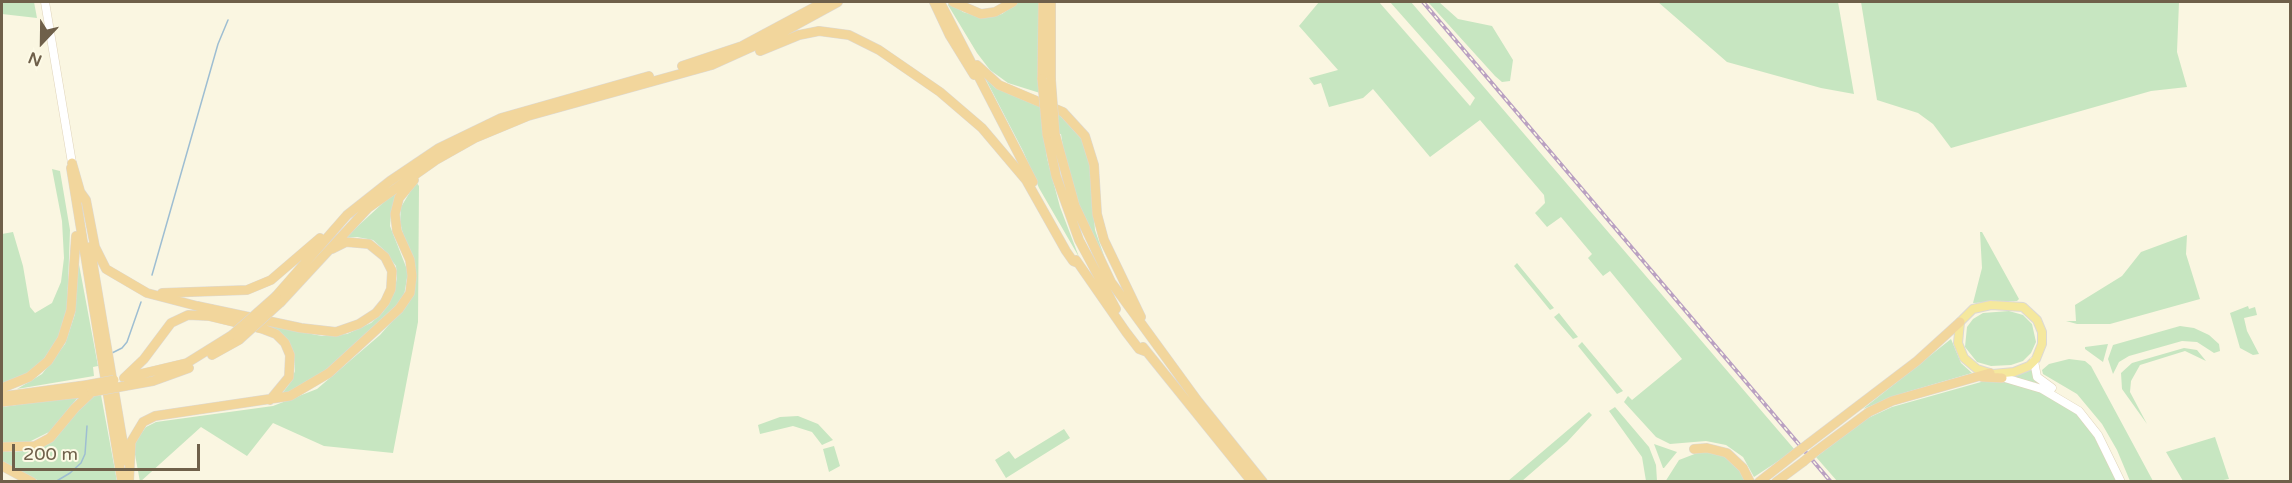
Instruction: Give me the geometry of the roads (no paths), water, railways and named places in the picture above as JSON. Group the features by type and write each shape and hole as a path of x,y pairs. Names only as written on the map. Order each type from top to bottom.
{"highway":[{"path":"763,35 780,20 814,2"},
{"path":"147,293 247,290 271,280 390,181 439,148 491,123 526,110 717,56 763,35 824,2"},
{"path":"2,402 90,389 187,363 235,338 278,299 368,208 436,160 476,138 528,116 711,64 772,38 838,2"},
{"path":"934,2 973,74 980,78"},
{"path":"940,2 970,56 1044,204 1078,263 1139,349 1147,352"},
{"path":"953,2 981,14 996,12 1013,2"},
{"path":"1043,2 1051,134 1056,176 1079,240 1101,286 1147,352 1252,482"},
{"path":"1047,80 1052,2"},
{"path":"711,64 734,62 799,35 819,31 835,32 864,41 940,92 982,128 1026,180 1066,251 1073,261 1078,263"},
{"path":"970,56 999,85 1063,112 1085,136 1094,165 1097,214 1104,240 1154,344"},
{"path":"1051,134 1075,206 1098,260 1126,306 1263,482"},
{"path":"127,481 131,442 143,422 155,416 290,396 322,377 399,309 410,293 412,276 410,260 397,231 395,214 399,198 408,185 436,160"},
{"path":"72,163 127,481"},
{"path":"77,193 86,200 99,258 116,277 147,293 289,326 336,332 359,324 376,313 391,289 392,271 385,257 369,244 356,242 338,245 323,255"},
{"path":"2,388 29,377 48,361 62,339 70,310 76,264 76,235 71,203 77,193"},
{"path":"278,299 347,215"},
{"path":"121,382 144,359 171,323 188,315 209,316 263,329 276,334 285,343 290,355 289,377 270,400"},
{"path":"1759,482 1917,362 1960,322"},
{"path":"1776,482 1869,412 1892,401 1977,376 1995,375"},
{"path":"2,397 90,389"},
{"path":"2,447 35,446 42,442 90,389"},
{"path":"1694,449 1707,448 1727,453 1743,468 1750,482"},
{"path":"2,466 32,482"}],"main road":[{"path":"45,2 72,163"},
{"path":"1990,305 2016,306 2029,310 2037,320 2042,332 2042,344 2034,361 2035,373 2039,380 2073,400 2096,423 2119,466 2122,482 2098,435 2079,411 2042,389 1995,375 1970,364 1959,351 1958,336 1960,322 1973,309 1990,305"},
{"path":"1995,375 2014,372 2034,361"}],"waterway":[{"path":"152,275 218,44 228,20"},
{"path":"112,353 122,348 127,342 141,302"},
{"path":"55,482 81,463 85,454 87,426"}],"railway":[{"path":"1423,2 1831,482"}]}
